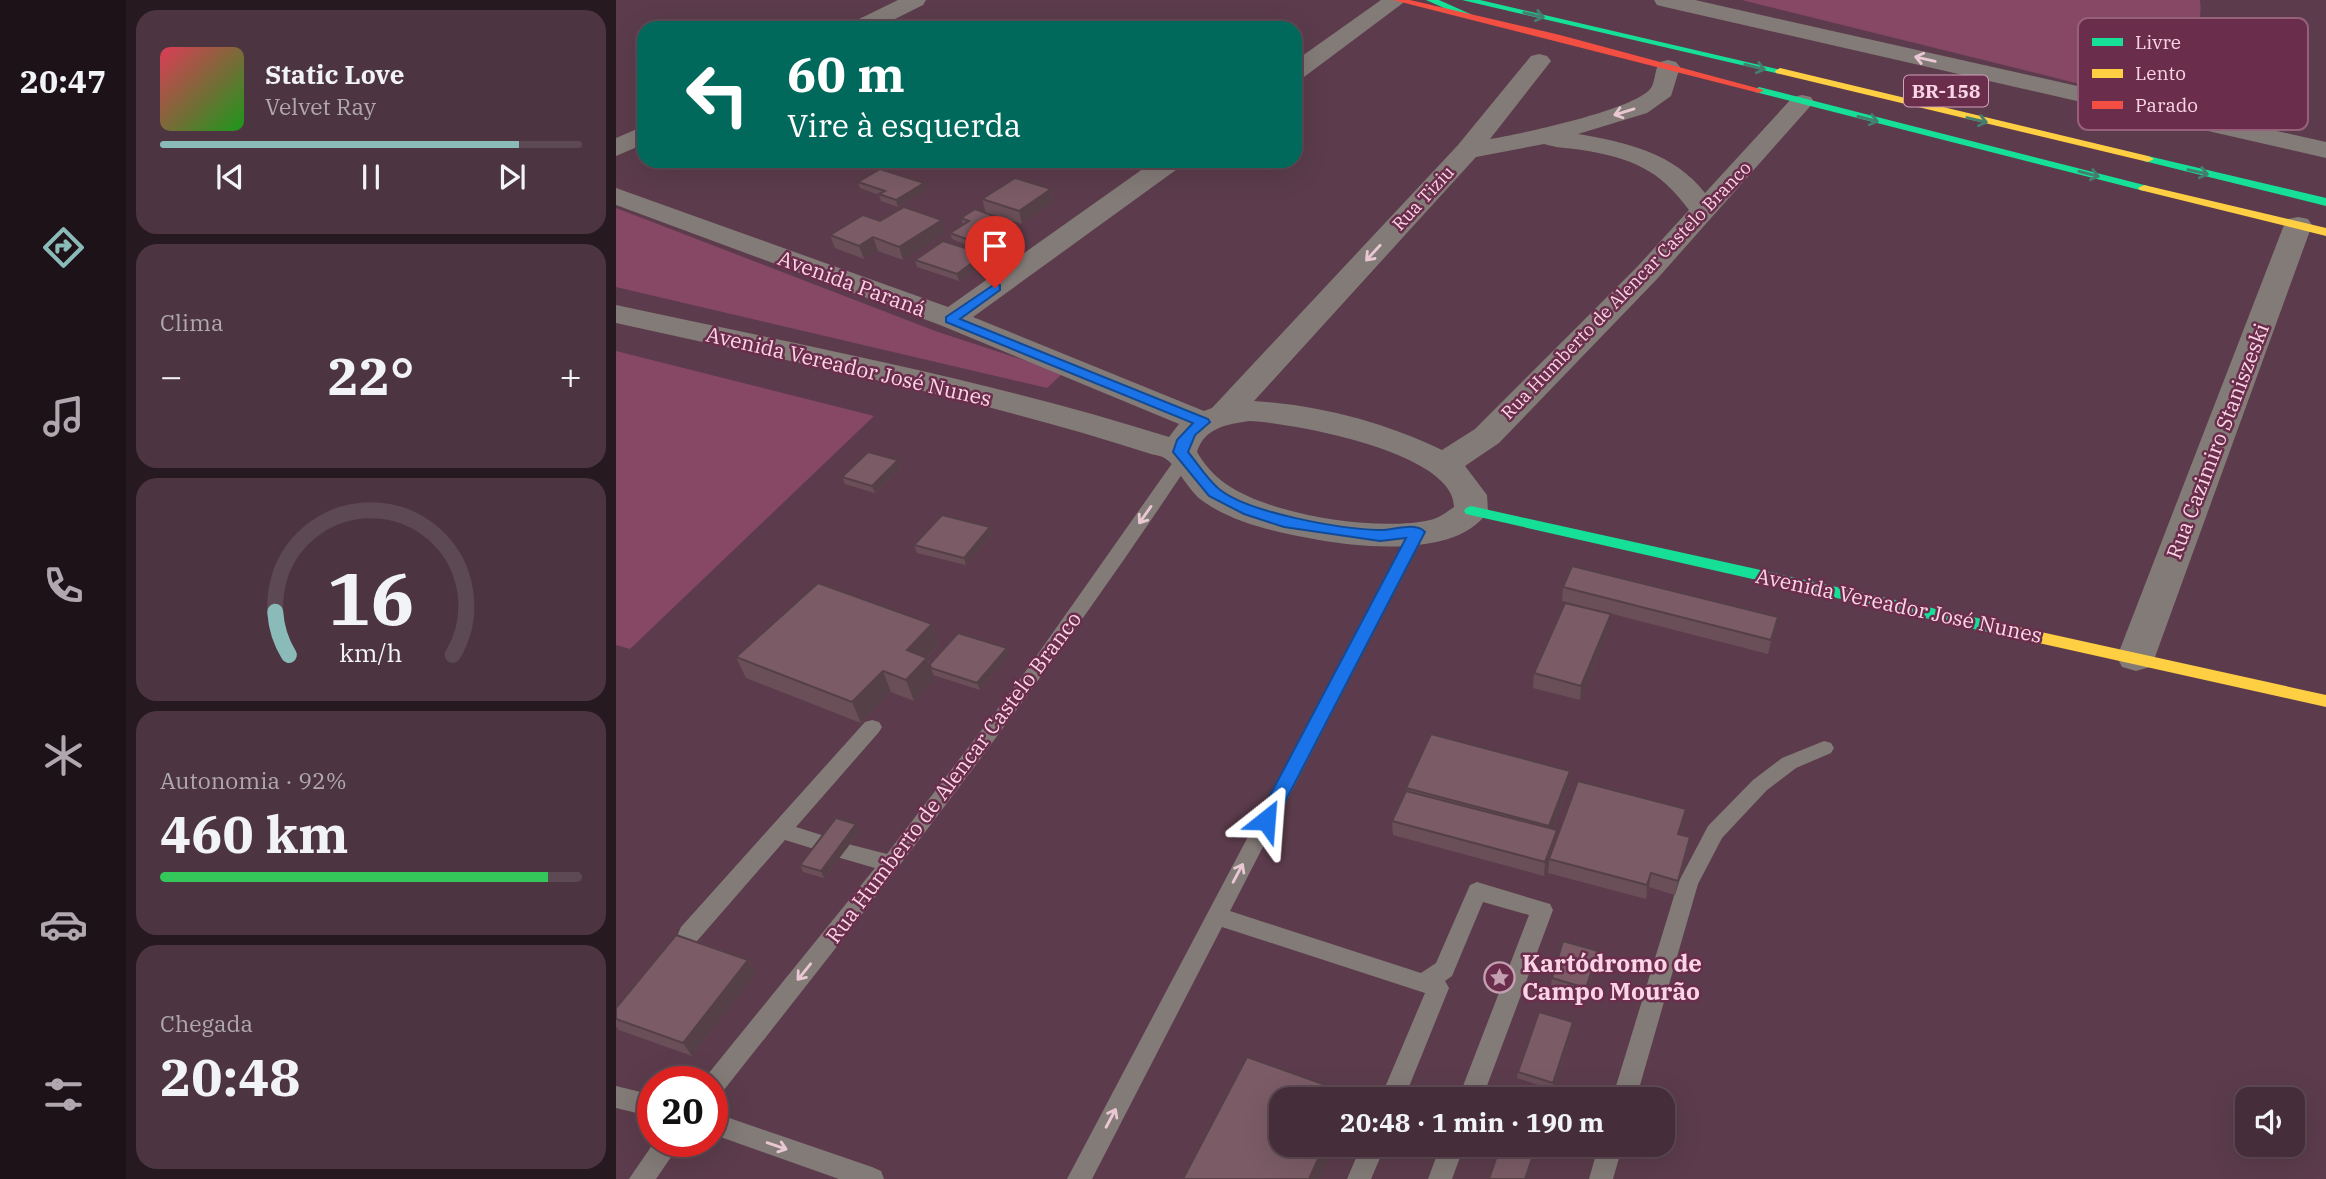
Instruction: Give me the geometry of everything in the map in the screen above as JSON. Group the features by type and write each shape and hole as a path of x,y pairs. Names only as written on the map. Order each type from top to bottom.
{"street":[{"path":"873,21 915,0"},
{"path":"1302,67 1397,0 2312,228"},
{"path":"1431,0 1472,18"},
{"path":"1467,0 1649,40 2326,202"},
{"path":"1665,0 2078,94"},
{"path":"1466,151 1539,61"},
{"name":"Rua Tiziu","path":"1197,435 1466,151 1533,139 1638,107 1662,91 1668,67"},
{"name":"Rua Humberto de Alencar Castelo Branco","path":"1441,466 1487,436 1647,273 1802,103"},
{"path":"2238,130 2326,150"},
{"path":"616,148 637,138"},
{"path":"1533,139 1577,140 1626,153 1671,173 1704,210"},
{"path":"951,319 1161,168"},
{"name":"Avenida Paraná","path":"616,196 951,319 1197,435"},
{"name":"Rua Cazimiro Staniszeski","path":"2136,657 2312,228"},
{"name":"Avenida Vereador José Nunes","path":"616,314 980,394 1081,420 1197,435"},
{"path":"1266,411 1339,423 1419,452 1441,466 1459,480 1470,495 1471,512 1434,531 1380,536 1284,522 1249,510 1214,493 1197,435 1266,411"},
{"name":"Avenida Vereador José Nunes","path":"1471,512 2326,701"}],"lane":[{"name":"Rua Humberto de Alencar Castelo Branco","path":"728,1067 891,864 1023,690 1197,435"},
{"path":"1079,1179 1417,532"},
{"path":"689,934 872,727"},
{"path":"1628,1087 1688,883 1715,832 1760,785 1789,763 1825,748"},
{"path":"779,830 891,864"},
{"path":"1423,983 1444,969 1477,891 1542,910 1475,1087"},
{"path":"1216,916 1438,988 1397,1087"},
{"path":"616,1097 637,1102"},
{"path":"728,1129 872,1179"},
{"path":"641,1179 658,1157"},
{"path":"1360,1179 1369,1157"},
{"path":"1440,1179 1448,1157"},
{"path":"1601,1179 1607,1157"}],"shaded area":[{"path":"1742,0 2200,0 2199,18 2078,18 2078,84"},
{"path":"616,208 938,332 1063,373 1047,388 616,287"},
{"path":"616,351 874,416 630,649 616,645"}],"building":[{"path":"880,169 924,183 896,200 879,194 885,191 858,182"},
{"path":"1015,178 1051,189 1019,211 982,199"},
{"path":"904,207 942,220 899,247 873,237 859,246 830,235 863,215 880,221"},
{"path":"975,209 1012,223 980,244 950,233 969,221 961,218"},
{"path":"943,241 984,254 957,274 915,260"},
{"path":"868,452 898,460 872,486 842,477"},
{"path":"942,515 990,527 964,558 914,545"},
{"path":"1572,566 1778,617 1771,640 1563,587"},
{"path":"818,583 932,624 907,650 927,658 906,680 883,671 852,702 736,657"},
{"path":"1565,603 1611,614 1581,686 1534,673"},
{"path":"958,633 1007,648 977,683 931,668 930,664"},
{"path":"1431,734 1570,771 1549,826 1406,788"},
{"path":"1578,781 1686,809 1678,834 1690,837 1678,881 1651,873 1647,885 1549,859"},
{"path":"1406,791 1557,830 1545,862 1392,821"},
{"path":"836,818 856,824 821,871 800,865"},
{"path":"676,935 748,960 683,1043 616,1019 616,1008"},
{"path":"1563,941 1598,951 1586,988 1552,978"},
{"path":"1539,1012 1573,1022 1553,1083 1518,1072"},
{"path":"1247,1057 1331,1087 1269,1087 1269,1157 1319,1157 1309,1179 1183,1179"},
{"path":"1497,1157 1533,1157 1525,1179 1489,1179"}],"traffic: fast":[{"path":"1431,0 1472,17"},
{"path":"1467,0 1780,71"},
{"path":"1759,90 2144,188"},
{"path":"2148,159 2326,202"},
{"path":"1471,511 2009,631"}],"traffic: slow":[{"path":"1780,71 2148,159"},
{"path":"2144,188 2326,232"},
{"path":"2009,631 2326,701"}],"traffic: jam":[{"path":"1398,0 1556,37 1759,90"}],"place":[{"name":"Kartódromo de Campo Mourão","path":"1499,977"}],"route":[{"path":"995,288 951,319 1203,422 1190,432 1182,443 1181,452 1214,493 1249,510 1284,522 1380,536 1417,532 1266,820"}]}
